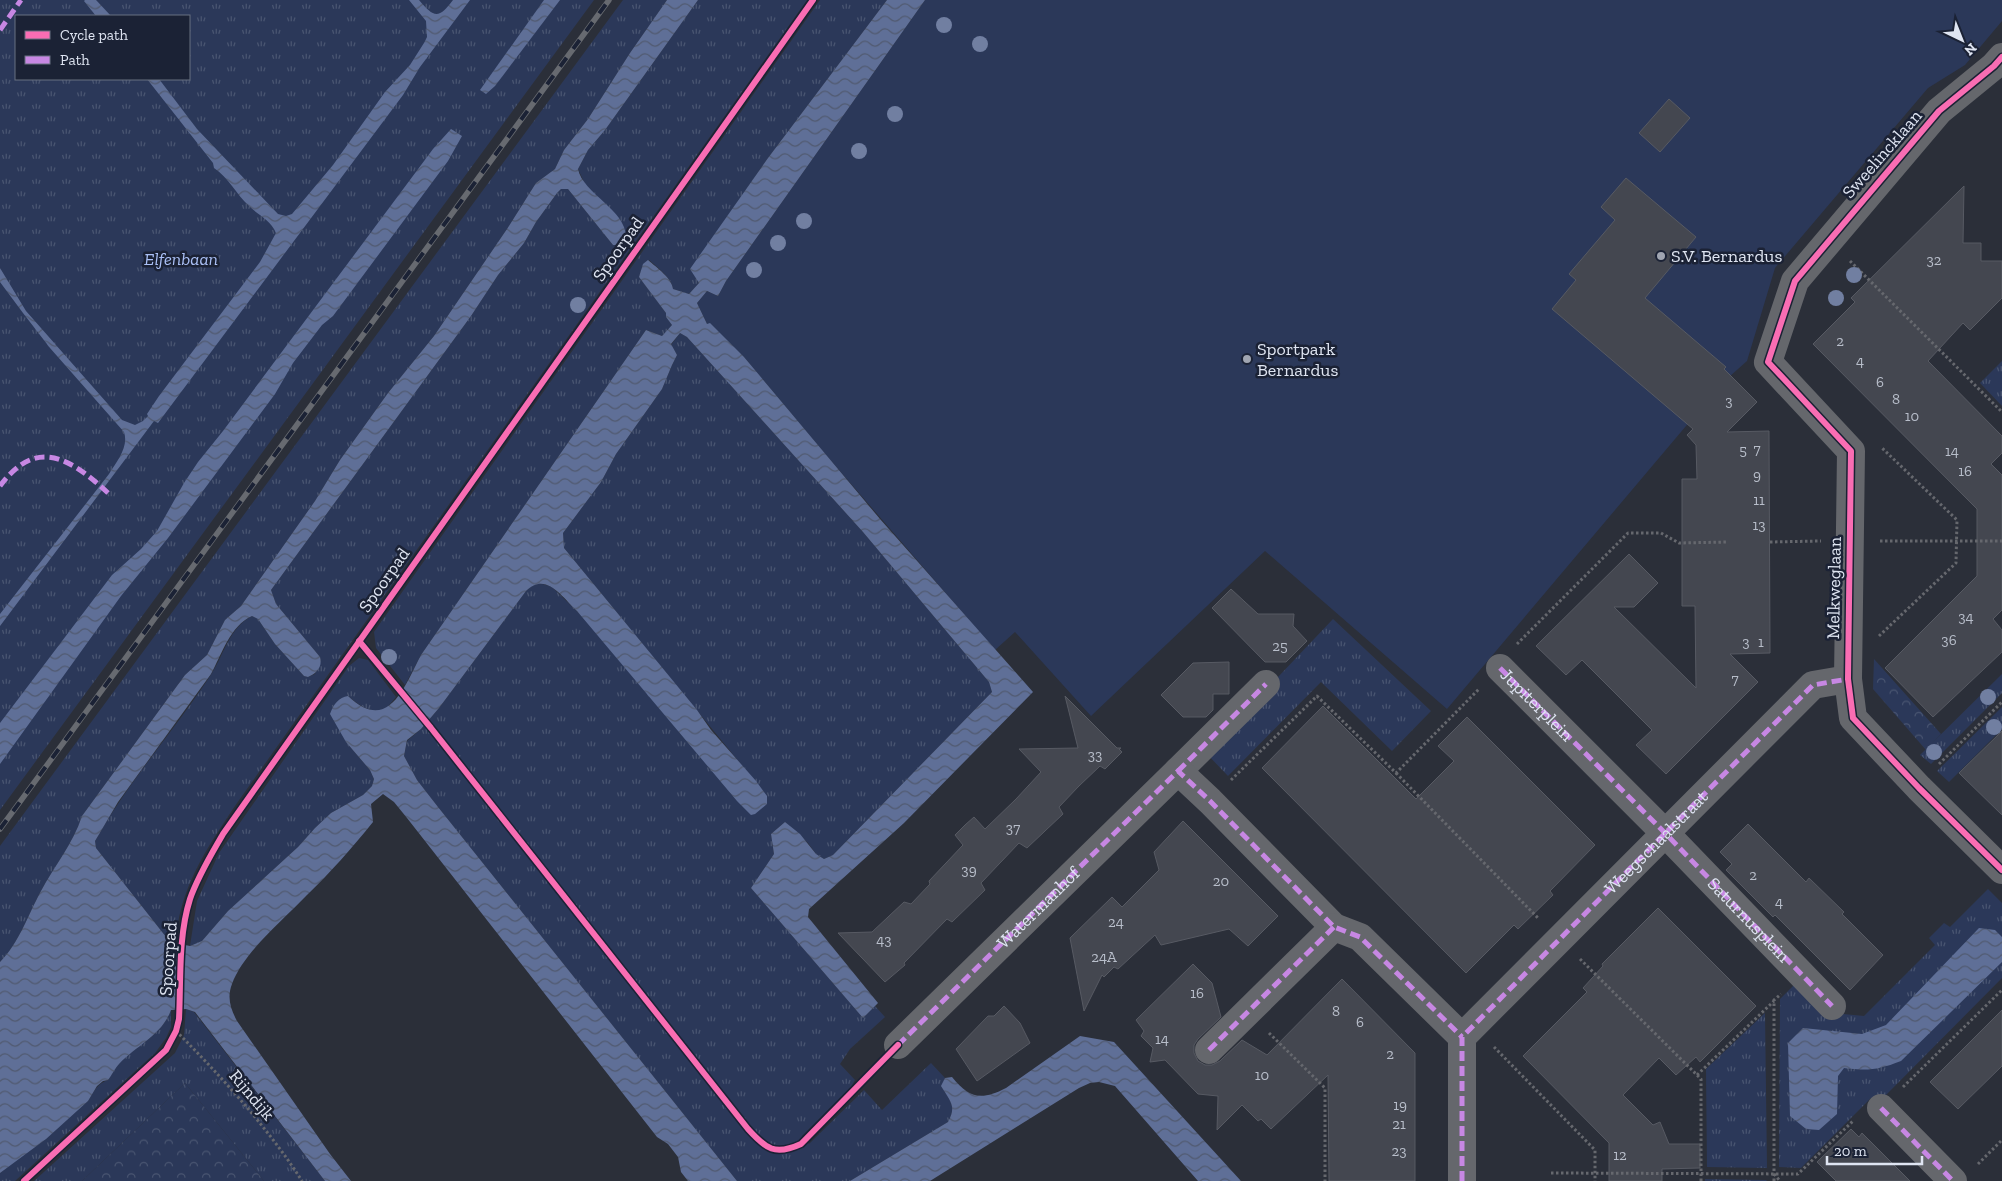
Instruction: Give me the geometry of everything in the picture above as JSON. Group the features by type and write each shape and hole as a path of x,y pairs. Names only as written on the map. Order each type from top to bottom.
{"street":[{"name":"Sweelincklaan","path":"1851,451 1768,362 1795,281 1939,111 1994,66 2002,57"},
{"name":"Melkweglaan","path":"1851,451 1848,673 1853,718 1919,788 2002,870"},
{"name":"Jupiterplein","path":"1500,668 1665,833"},
{"name":"Weegschaalstraat","path":"1467,1031 1813,685 1848,673"},
{"name":"Watermanhof","path":"898,1045 1266,684"},
{"path":"1178,771 1334,927 1360,936 1467,1031 1462,1181"},
{"name":"Saturnusplein","path":"1665,833 1832,1006"},
{"path":"1209,1050 1334,927"},
{"path":"1881,1108 1964,1174"}],"path":[{"path":"1828,240 2002,412"},
{"path":"1770,542 2002,542"},
{"path":"1396,773 1500,668"},
{"path":"1210,801 1316,696 1396,773 1559,939 1701,1079 1701,1181"},
{"path":"1919,788 1938,765 2002,702"},
{"path":"1697,1075 1801,975"},
{"path":"1551,1172 1798,1174 1861,1113 1881,1108 2002,990"},
{"path":"1774,1000 1774,1181"},
{"path":"1248,1012 1325,1088 1325,1181"},
{"path":"1467,1031 1595,1150 1595,1181"},
{"path":"1964,1174 2002,1140"},
{"path":"1774,1174 1780,1181"}],"green space":[{"name":"Elfenbaan","path":"0,0 594,0 0,810"},
{"path":"623,0 667,0 630,53 588,119 564,150 555,169 536,183 434,336 388,393 340,460 315,501 241,606 225,620 207,655 185,675 82,816 74,836 41,891 18,938 0,962 0,846"},
{"path":"698,0 807,0 237,803 215,836 196,870 182,906 176,944 170,942 96,848 95,841 125,794 198,694 212,673 233,634 244,621 252,616 258,619 275,644 304,676 308,677 315,674 321,661 320,657 276,604 271,590 471,316 498,275 524,243 536,222 561,189 568,189 613,245 578,169 588,150 605,130"},
{"path":"820,0 887,0 768,158 691,269 699,283 689,294 673,289 667,277 649,260 643,265 639,277 666,313 666,317 672,325 662,336 646,330 421,655 405,685 376,648 374,632"},
{"name":"Sportpark Bernardus","path":"925,0 2002,0 2002,21 1965,65 1928,88 1775,268 1747,361 1729,377 1686,426 1447,709 1265,551 1091,716 1015,632 995,650 744,357 707,324 697,303 707,291 718,296 726,281"},
{"path":"680,333 687,337 863,532 989,682 992,692 833,855 824,859 816,854 808,843 785,822 771,834 774,854 751,888 863,1018 875,1006 885,1017 850,1049 840,1064 855,1080 851,1087 802,1136 809,1144 864,1090 882,1110 931,1063 945,1078 942,1087 950,1100 952,1108 948,1122 850,1181 737,1181 438,807 417,780 404,756 407,741 421,729 439,708 526,591 535,584 544,584 552,587 767,796 564,548 563,533 601,482 616,454 662,389 677,355 671,345"},
{"path":"2002,361 2002,406 1980,383"},
{"path":"1333,619 1431,711 1392,751 1321,682 1228,776 1206,753"},
{"path":"359,658 368,660 396,697 385,710 379,711 365,708 348,696 346,742 370,770 374,779 372,786 363,795 331,813 298,847 228,911 202,941 190,946 197,901 219,853 349,666"},
{"path":"1874,659 1941,734 1926,750 1873,689"},
{"path":"2002,674 2002,693 1931,764 1920,755"},
{"path":"2002,707 2002,729 1949,782 1937,771"},
{"path":"1988,889 2002,903 2002,978 1886,1095 1871,1098 1801,1168 1779,1167 1780,999 1795,984 1822,1012 1864,1016 1935,945 1929,938 1944,923 1950,927"},
{"path":"186,1009 194,1012 325,1181 264,1181 185,1083 82,1181 34,1181 175,1053 184,1035"},
{"path":"171,1010 171,1027 166,1038 155,1053 15,1181 0,1181 0,1173 88,1101 94,1091 104,1081 108,1080 119,1063 162,1026"},
{"path":"1765,1013 1767,1168 1707,1167 1706,1069"},
{"path":"185,1083 264,1181 82,1181"},
{"path":"1705,1179 1766,1180 1767,1181 1705,1181"}],"water":[{"path":"96,0 110,15 95,15 84,1"},
{"path":"409,0 419,0 436,14 444,11 453,0 470,0 420,67 403,95 158,423 154,421 0,626 0,614 109,474 124,448 125,438 124,432 50,348 0,282 0,268 26,311 122,420 135,425 143,421 148,416 147,414 159,396 260,262 276,233 274,228 249,206 224,176 214,168 213,163 148,80 160,80 197,129 278,214 286,216 292,214 333,165 385,92 410,65 427,37 426,21"},
{"path":"544,0 560,0 495,86 486,94 480,90"},
{"path":"667,0 698,0 605,130 588,150 578,169 588,186 620,219 626,238 617,245 613,245 568,189 561,189 557,193 536,222 524,243 498,275 471,316 271,590 276,604 320,657 321,664 318,670 311,676 304,676 275,644 258,619 252,616 244,621 227,641 211,674 118,802 95,841 96,848 170,942 190,946 202,941 228,911 298,847 331,813 363,795 372,786 374,779 370,770 346,742 330,714 333,708 339,700 348,696 362,707 374,710 384,708 393,702 408,681 421,655 646,330 662,336 672,325 666,317 666,313 639,277 643,264 648,260 667,277 673,289 689,294 699,283 690,269 768,158 887,0 925,0 726,281 718,296 707,291 697,303 707,324 710,323 744,357 880,519 1033,692 904,823 809,909 808,917 878,1003 863,1018 751,888 774,854 771,834 785,822 800,834 816,854 824,859 833,855 992,692 989,682 863,532 687,337 680,333 671,344 677,355 662,389 616,454 601,482 563,533 564,548 697,710 711,730 756,781 767,796 767,804 751,815 737,801 577,611 560,593 547,585 540,584 526,591 439,708 421,729 407,740 404,756 417,780 438,807 737,1181 688,1181 681,1172 678,1157 668,1144 657,1137 407,818 394,802 383,794 371,804 373,822 349,851 254,949 237,972 230,993 231,1007 237,1021 351,1181 325,1181 195,1012 186,1009 171,1010 162,1026 119,1064 108,1080 103,1081 97,1086 88,1101 46,1139 0,1173 0,962 18,938 41,891 74,836 82,816 185,675 207,655 225,620 241,606 315,501 340,460 388,393 434,336 536,183 555,169 564,150 588,119 630,53"},
{"path":"451,129 462,136 448,161 333,316 322,325 293,363 275,394 168,538 121,596 0,764 0,723 112,575 141,549 157,531 198,462 433,149"},
{"path":"1979,928 1995,930 2002,937 2002,962 1901,1061 1873,1069 1844,1068 1838,1076 1837,1114 1819,1130 1806,1129 1790,1116 1788,1043 1803,1028 1862,1034 1886,1025"},
{"path":"1080,1036 1114,1042 1241,1181 1198,1181 1115,1086 1099,1082 1090,1083 1079,1088 930,1181 850,1181 948,1122 952,1108 950,1100 941,1086 945,1078 952,1077 970,1093 982,1096 989,1095 1006,1088"}],"building":[{"path":"1669,99 1690,118 1660,152 1639,133"},
{"path":"1626,178 1696,237 1645,298 1726,367 1724,369 1757,402 1727,432 1769,431 1770,653 1730,654 1758,682 1666,774 1636,745 1652,730 1582,660 1566,675 1536,646 1629,554 1658,583 1634,607 1614,607 1696,688 1695,606 1682,606 1682,479 1697,479 1696,445 1687,435 1693,429 1552,309 1576,280 1569,274 1615,220 1601,207"},
{"path":"1964,186 1963,243 1981,243 1981,261 2002,261 2002,298 1970,330 1963,323 1928,361 2002,436 2002,453 1991,464 2002,475 2002,610 1993,619 2002,630 2002,652 1933,717 1885,668 1977,576 1977,509 1813,344 1855,302 1851,298"},
{"path":"1231,589 1258,614 1294,614 1293,626 1307,641 1286,662 1265,662 1212,608"},
{"path":"1229,662 1229,694 1213,694 1213,710 1206,717 1183,717 1161,695 1193,663"},
{"path":"1065,696 1117,748 1121,748 1119,749 1122,752 1105,769 1100,766 1079,786 1059,807 1063,814 1027,848 1019,843 981,883 985,890 952,922 947,919 904,963 905,965 885,982 838,933 872,932 904,902 911,904 930,884 929,881 963,845 955,835 965,825 974,817 985,829 1016,799 1041,772 1019,749 1078,748"},
{"path":"1323,706 1416,799 1454,761 1438,746 1467,717 1595,845 1550,891 1553,895 1518,929 1514,925 1466,973 1262,768"},
{"path":"2002,731 2002,815 1959,773"},
{"path":"1183,821 1278,916 1248,946 1229,929 1161,945 1155,935 1118,969 1114,967 1104,977 1102,975 1084,1011 1070,938 1112,897 1122,907 1159,870 1154,852"},
{"path":"1748,824 1806,882 1809,878 1844,912 1842,914 1883,955 1850,990 1775,915 1773,917 1726,870 1732,864 1720,852"},
{"path":"1658,908 1756,1006 1700,1062 1696,1057 1676,1075 1659,1058 1623,1095 1653,1125 1660,1122 1669,1144 1700,1144 1700,1168 1662,1169 1662,1181 1609,1181 1609,1143 1523,1056 1587,992 1583,988 1603,966 1602,964"},
{"path":"1193,964 1212,983 1221,1017 1194,1045 1194,1053 1198,1061 1205,1065 1212,1065 1220,1061 1242,1040 1267,1055 1342,979 1415,1053 1415,1181 1329,1181 1328,1075 1271,1129 1261,1119 1258,1121 1242,1105 1217,1130 1218,1096 1198,1094 1165,1060 1150,1062 1153,1048 1141,1036 1144,1031 1136,1020"},
{"path":"1004,1006 1020,1023 1030,1043 977,1081 956,1049 988,1016 994,1016"},
{"path":"2002,1010 2002,1066 1958,1109 1930,1082"},
{"path":"1851,1129 1859,1137 1862,1133 1910,1181 1836,1181 1817,1162"}],"railway":[{"path":"0,829 609,0"}],"marked path":[{"path":"0,30 21,0"},
{"path":"0,486 27,461 41,457 54,458 67,463 81,471 108,493"},
{"path":"1500,668 1665,833 1832,1006"},
{"path":"1462,1181 1462,1037 1813,685 1848,679"},
{"path":"1178,771 1266,684"},
{"path":"898,1045 1178,771 1334,927 1360,937 1462,1037"},
{"path":"1209,1050 1334,927"},
{"path":"1881,1108 1953,1181"}],"cycle path":[{"name":"Spoorpad","path":"24,1181 166,1050 176,1031 179,1019 182,943 186,913 197,882 223,834 813,0"},
{"path":"2002,57 1994,66 1939,111 1795,281 1768,362 1851,451 1848,679 1853,718 1919,788 2002,870"},
{"path":"359,641 431,728 748,1129 766,1146 784,1150 801,1144 898,1045"}],"place":[{"name":"S.V. Bernardus","path":"1661,256"},
{"name":"Sportpark Bernardus","path":"1247,359"}]}
